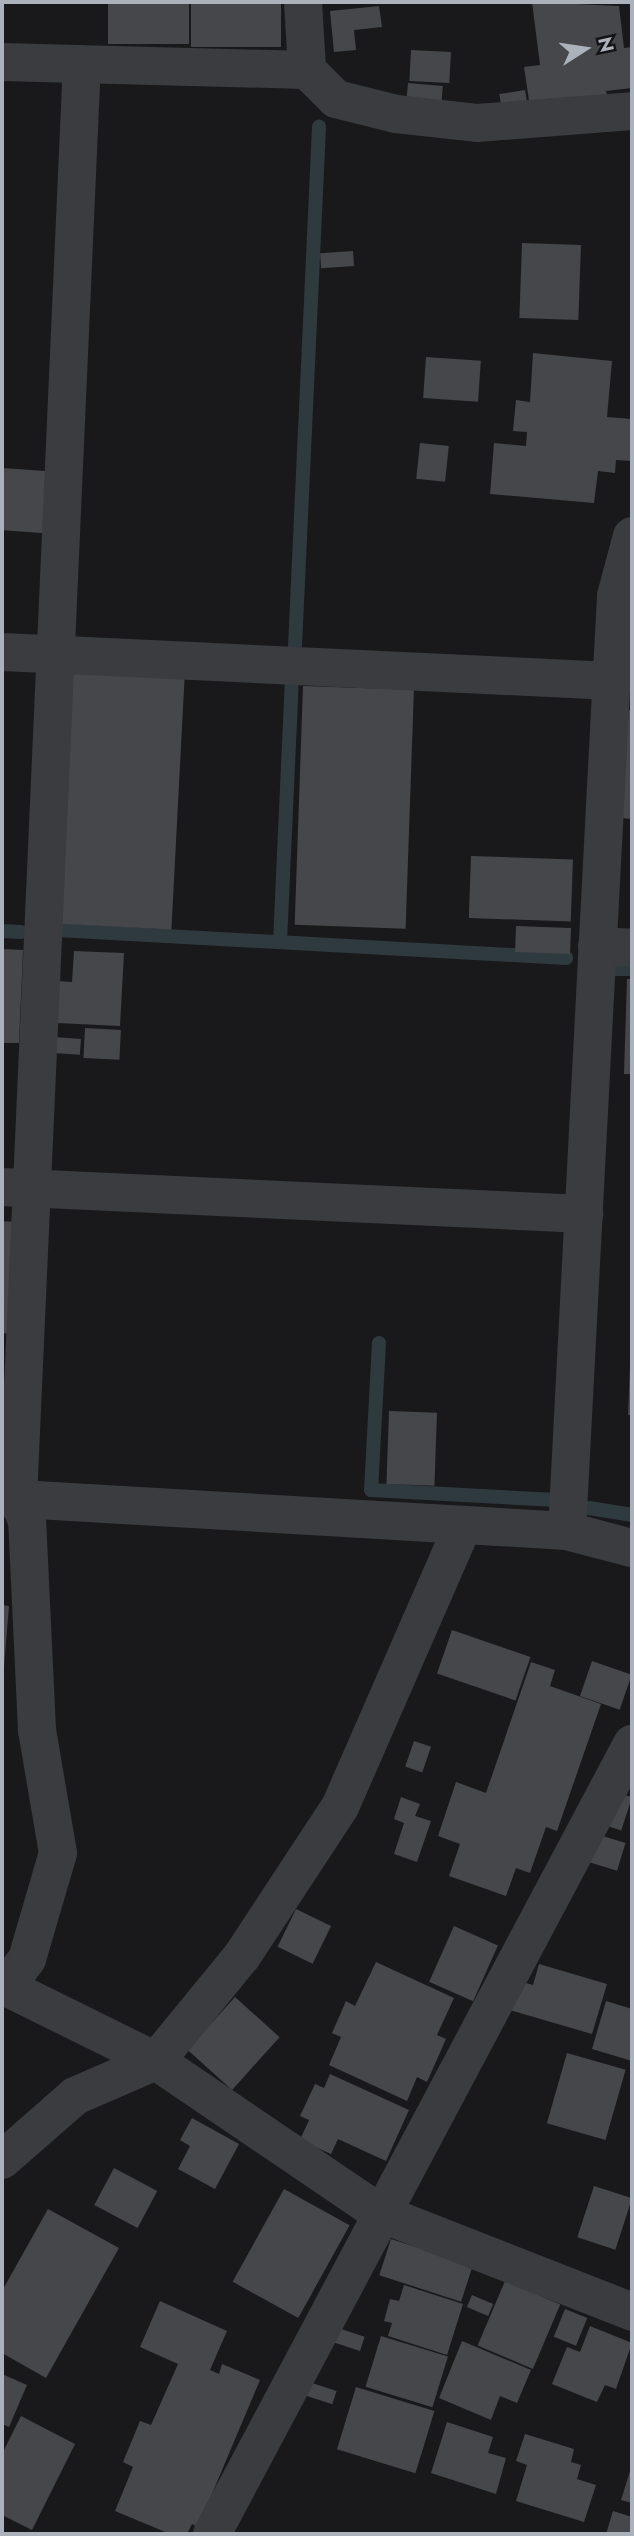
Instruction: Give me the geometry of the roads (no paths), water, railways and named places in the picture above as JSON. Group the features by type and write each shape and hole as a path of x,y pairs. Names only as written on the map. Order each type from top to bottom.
{"street":[{"path":"303,2 307,70 336,99 396,114 477,123 632,111"},
{"path":"2,62 307,70"},
{"path":"82,64 55,654 17,1187 10,1498 27,1521 37,1730 58,1853 27,1959 4,1986 156,2061 380,2213 632,2312"},
{"path":"567,1531 584,1214 615,947 612,681 616,596 632,536"},
{"path":"2,652 612,681"},
{"path":"17,1187 584,1214"},
{"path":"10,1498 567,1531 632,1548"},
{"path":"2,2160 75,2096 156,2061 242,1956 340,1807 463,1525"},
{"path":"212,2534 380,2213 632,1744"}],"waterway":[{"path":"295,646 319,127"},
{"path":"280,942 292,677"},
{"path":"57,930 566,958"},
{"path":"2,931 21,932"},
{"path":"615,969 632,969"},
{"path":"379,1343 371,1490 556,1500"},
{"path":"589,1508 632,1515"}]}
